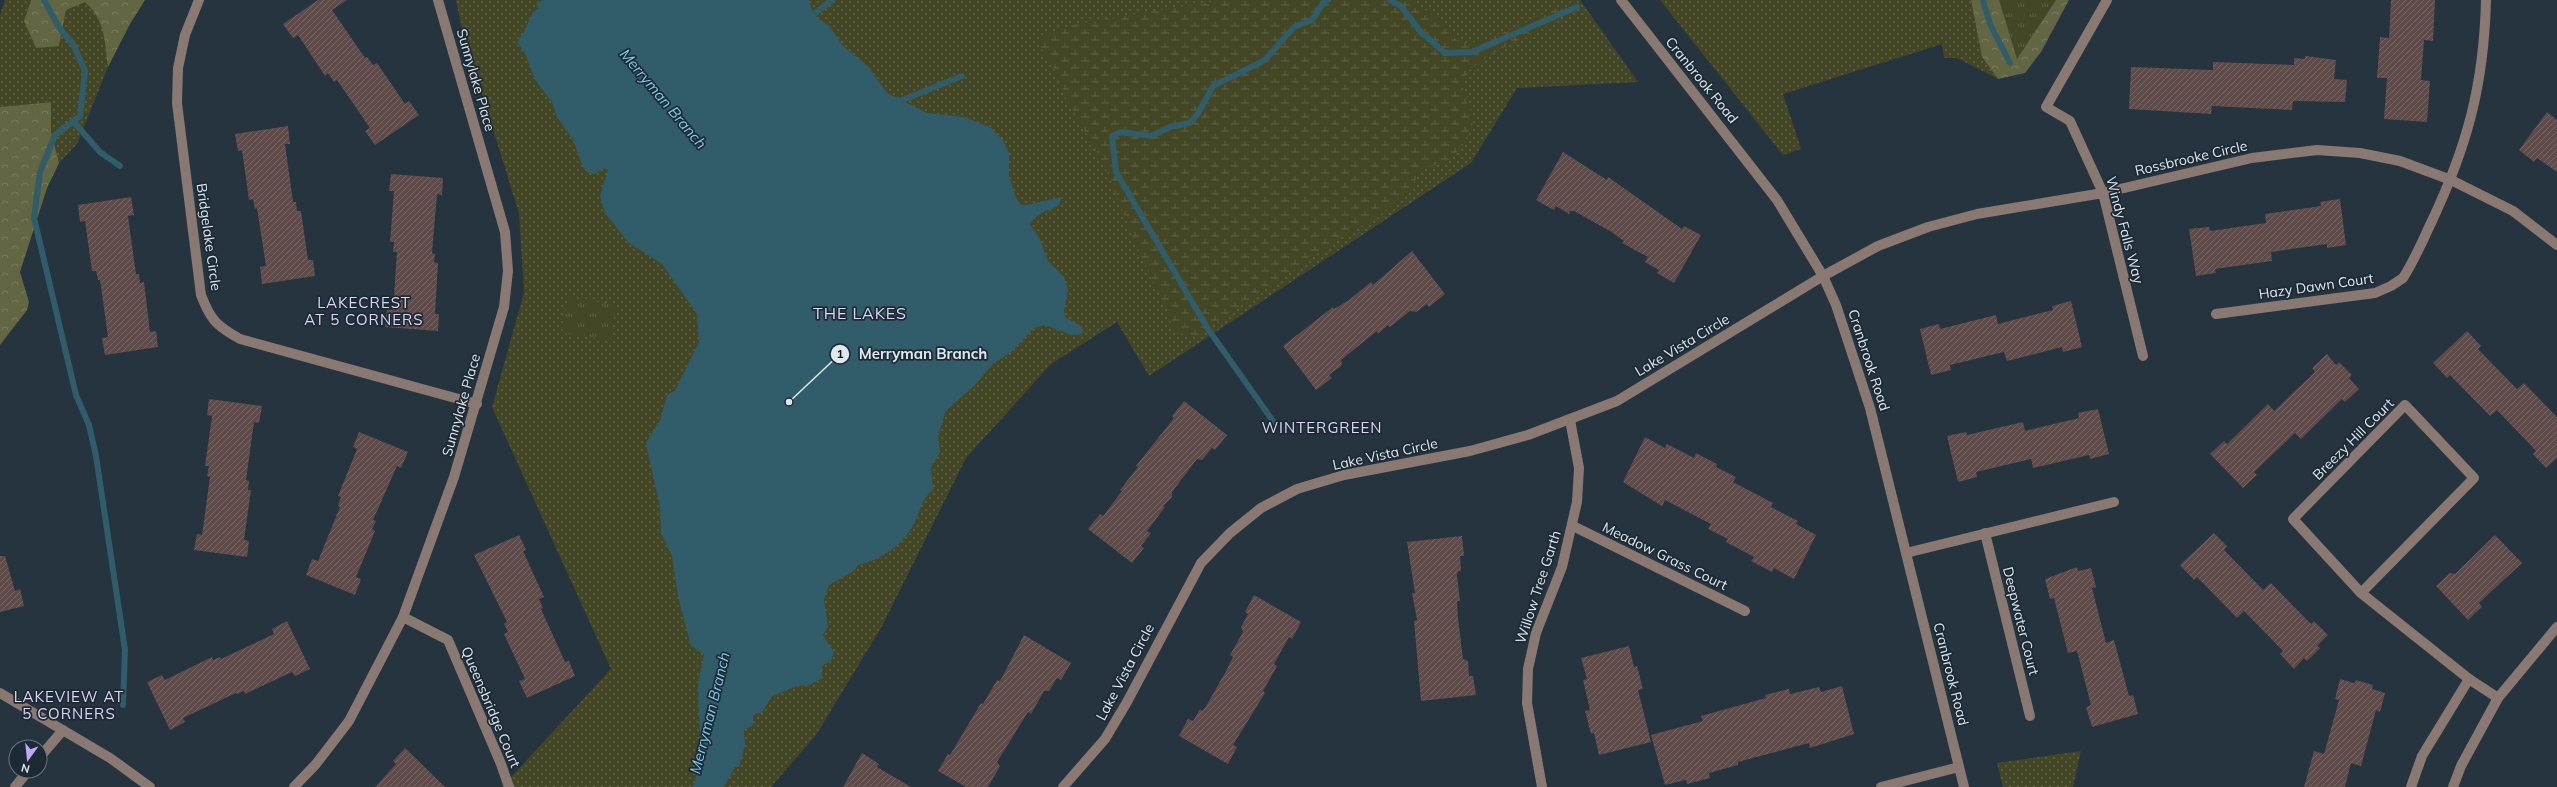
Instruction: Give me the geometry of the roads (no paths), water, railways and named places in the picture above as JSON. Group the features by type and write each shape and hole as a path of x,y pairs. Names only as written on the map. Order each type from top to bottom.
{"street":[{"name":"Bridgelake Circle","path":"199,0 185,35 178,68 177,103 201,295 208,314 218,327 240,339 477,404"},
{"name":"Sunnylake Place","path":"294,787 316,764 349,721 403,617 454,477 477,404 504,307 508,271 505,232 438,0"},
{"name":"Cranbrook Road","path":"1622,0 1777,200 1823,276 1836,305 1860,371 1964,787"},
{"name":"Windy Falls Way","path":"2107,0 2046,107 2070,121 2103,193 2143,356"},
{"name":"Hazy Dawn Court","path":"2216,314 2375,293 2391,286 2403,278 2410,267 2451,180 2469,130 2479,82 2485,37 2486,0"},
{"name":"Rossbrooke Circle","path":"1823,276 1878,246 1928,227 1977,214 2103,193 2252,158 2318,150 2360,153 2400,161 2451,180 2513,211 2557,245"},
{"name":"Lake Vista Circle","path":"1063,787 1105,739 1127,702 1180,599 1201,563 1230,533 1261,508 1297,489 1344,475 1470,450 1528,435 1617,402 1823,276"},
{"name":"Breezy Hill Court","path":"2361,593 2474,478 2405,405 2293,519 2361,593 2470,679 2498,698"},
{"name":"Willow Tree Garth","path":"1542,787 1527,703 1528,669 1536,633 1562,567 1573,526 1579,468 1570,420"},
{"path":"1906,553 2114,502"},
{"name":"Meadow Grass Court","path":"1573,526 1745,611"},
{"name":"Deepwater Court","path":"1985,533 2030,716"},
{"name":"Queensbridge Court","path":"403,617 448,640 501,764 509,787"},
{"path":"2453,787 2461,766 2498,698 2557,627"},
{"path":"2411,787 2422,756 2470,679"},
{"path":"0,693 132,772 150,787"},
{"path":"48,748 63,730"},
{"path":"1881,787 1959,767"},
{"path":"15,787 22,779"}],"water":[{"path":"542,0 809,0 814,15 829,26 844,47 868,66 887,93 927,113 964,117 991,128 1003,140 1009,153 1009,176 1016,198 1022,206 1062,197 1058,206 1042,213 1029,223 1040,239 1048,261 1064,277 1068,290 1064,311 1065,317 1082,327 1083,334 1071,335 1045,325 1034,328 1011,352 993,364 975,385 946,411 938,435 940,453 931,467 933,490 923,502 914,524 898,545 867,563 858,565 854,571 829,585 824,600 828,627 823,635 834,652 831,660 822,666 822,678 810,685 797,686 772,696 762,713 753,713 753,725 744,730 745,745 739,767 735,767 724,787 693,787 699,763 700,751 698,686 704,654 691,646 678,596 672,556 661,533 660,507 646,443 660,420 667,395 675,391 699,342 697,314 662,264 628,242 605,213 600,196 608,170 604,168 595,174 588,172 583,167 573,140 557,117 552,102 535,80 525,53 517,42 524,32 533,12 539,9 536,5"}],"waterway":[{"path":"44,0 60,29 73,44 85,71 80,116 55,135 40,172 34,218 76,395 89,425 96,456 125,650 123,705"},
{"path":"808,19 832,0"},
{"path":"1273,421 1208,329 1116,172 1112,136 1121,132 1151,136 1170,127 1189,123 1197,115 1213,86 1265,60 1294,27 1312,20 1323,3 1328,0"},
{"path":"1390,0 1401,6 1420,31 1445,53 1472,52 1577,7"},
{"path":"1983,0 1990,24 2010,63"},
{"path":"895,103 962,76"},
{"path":"73,121 100,152 120,166"}],"place":[{"name":"Merryman Branch","path":"789,402"}],"district":[{"name":"LAKECREST AT 5 CORNERS","path":"364,312"},
{"name":"THE LAKES","path":"860,313"},
{"name":"WINTERGREEN","path":"1322,428"},
{"name":"LAKEVIEW AT 5 CORNERS","path":"69,706"}]}
